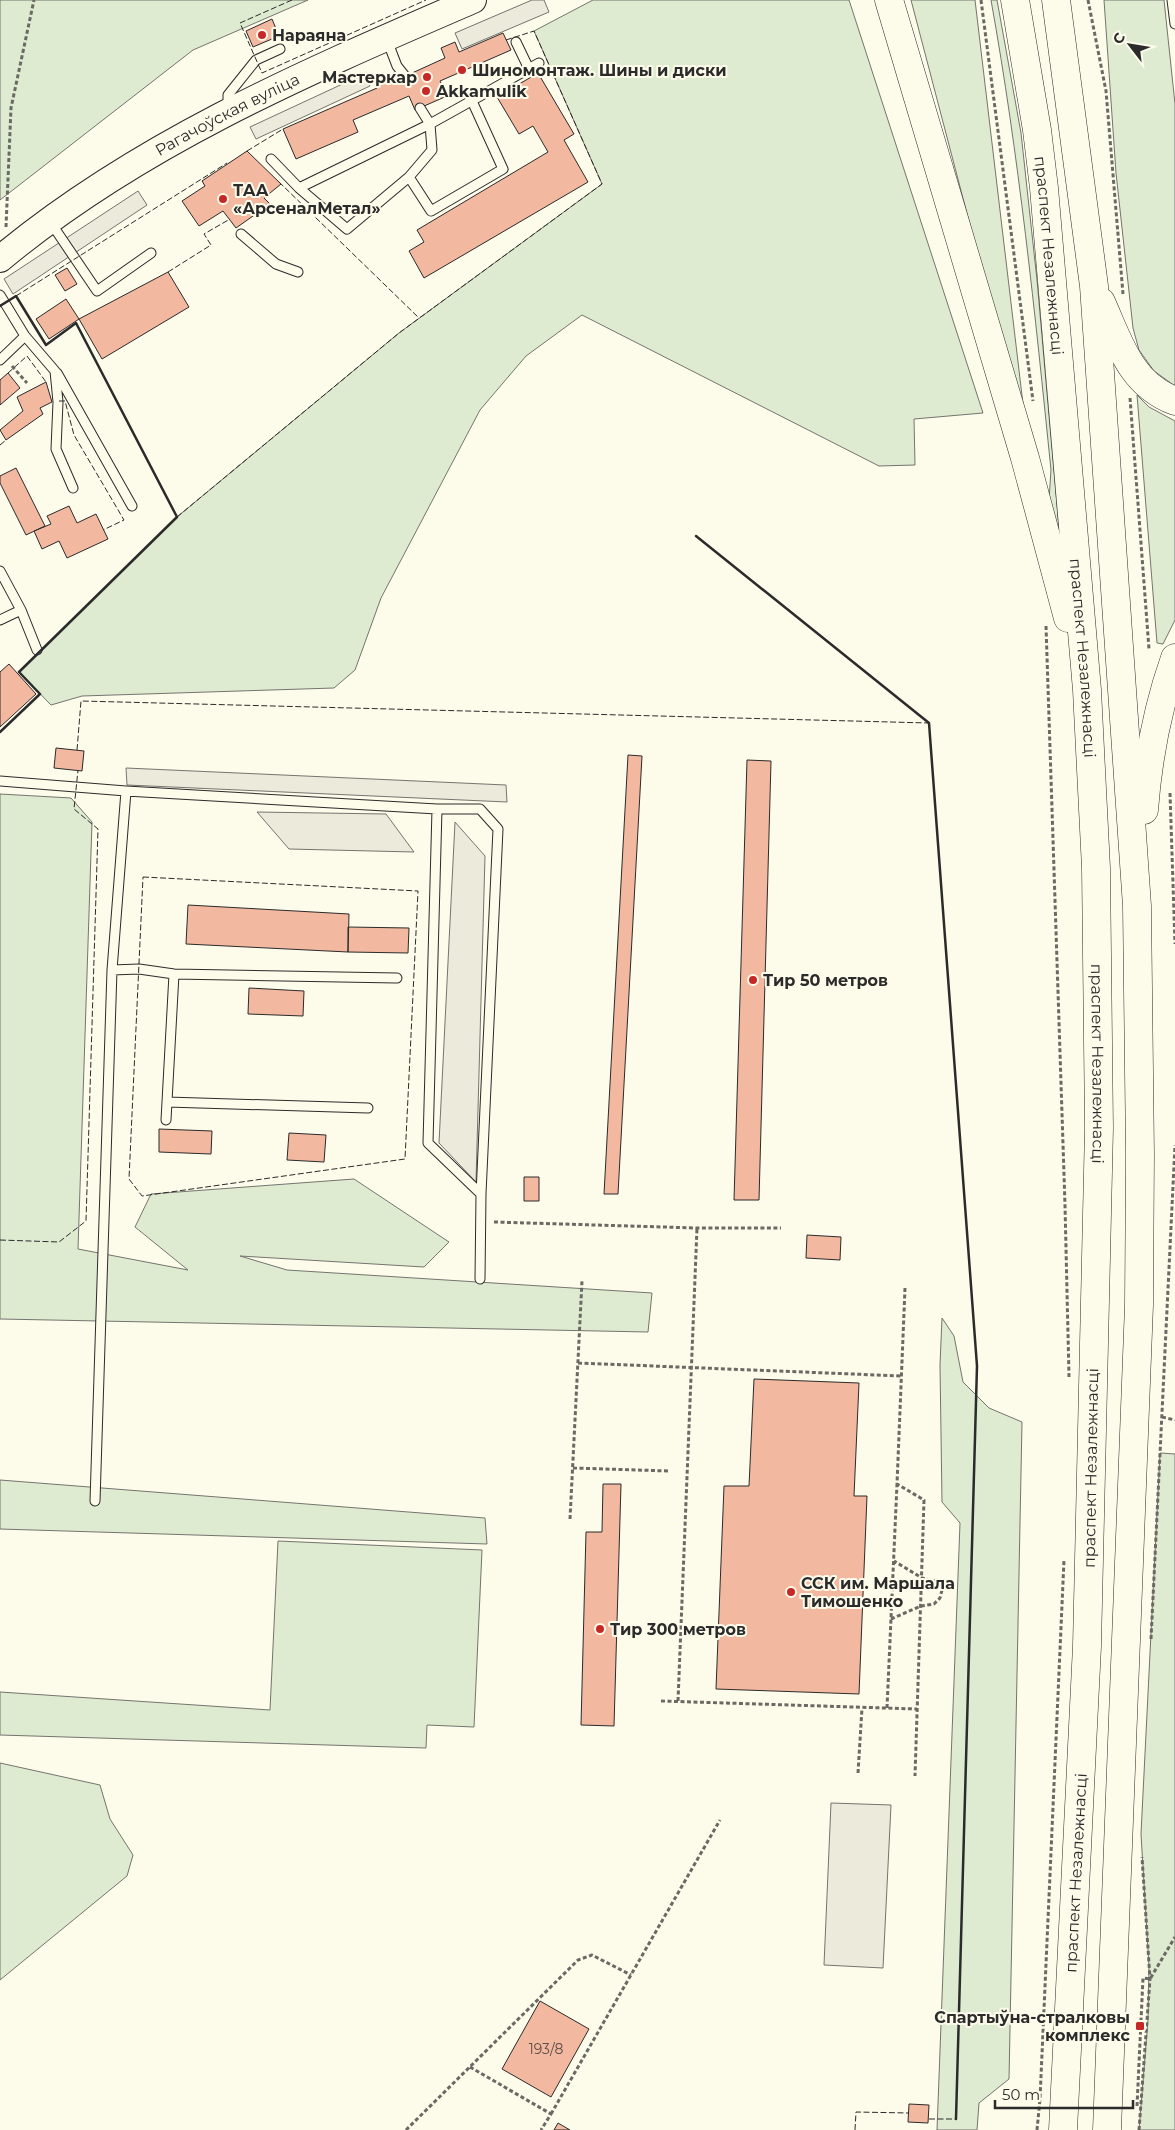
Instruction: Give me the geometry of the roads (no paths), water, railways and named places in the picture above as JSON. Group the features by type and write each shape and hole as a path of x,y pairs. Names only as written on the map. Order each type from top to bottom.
{"highway":[{"path":"889,0 1027,467 1087,690"},
{"name":"праспект Незалежнасці","path":"1015,0 1037,130 1044,188 1087,690 1096,868 1099,1128 1087,1646 1063,2130"},
{"path":"1056,0 1094,286 1137,906 1140,1154 1139,1305 1106,2130"},
{"path":"1094,286 1129,363 1133,384 1147,385 1175,401"},
{"path":"1137,906 1148,761 1164,689 1175,658"}],"main road":[{"name":"Рагачоўская вуліца","path":"2,257 49,220 119,173 192,131 386,38 473,0"}],"lane":[{"path":"1172,0 1175,24"},
{"path":"386,38 397,66 404,76"},
{"path":"516,42 528,69"},
{"path":"228,113 228,95 256,60 280,49"},
{"path":"299,188 430,124 539,63"},
{"path":"409,177 431,211 503,169 472,100"},
{"path":"271,159 299,188 347,229 409,177 432,150 430,124 420,108"},
{"path":"49,220 97,292 151,253"},
{"path":"241,234 276,264 298,272"},
{"path":"0,295 25,336 56,371 132,506"},
{"path":"2,358 25,336"},
{"path":"56,371 58,402 56,449 73,488"},
{"path":"0,571 21,610 37,650"},
{"path":"0,620 21,610"},
{"path":"0,781 126,791 436,809 480,809 498,829 481,1194 480,1279"},
{"path":"95,1501 112,970 126,791"},
{"path":"436,809 428,1142 481,1194"},
{"path":"112,970 138,969 174,974 397,978"},
{"path":"166,1120 174,974"},
{"path":"168,1102 368,1108"}],"place":[{"name":"Нараяна","path":"262,35"},
{"name":"Шиномонтаж. Шины и диски","path":"462,70"},
{"name":"Мастеркар","path":"427,77"},
{"name":"Akkamulik","path":"426,91"},
{"name":"ТАА «АрсеналМетал»","path":"223,199"},
{"name":"Тир 50 метров","path":"753,980"},
{"name":"ССК им. Маршала Тимошенко","path":"791,1592"},
{"name":"Тир 300 метров","path":"600,1629"},
{"name":"Спартыўна-стралковы комплекс","path":"1140,2026"}]}
